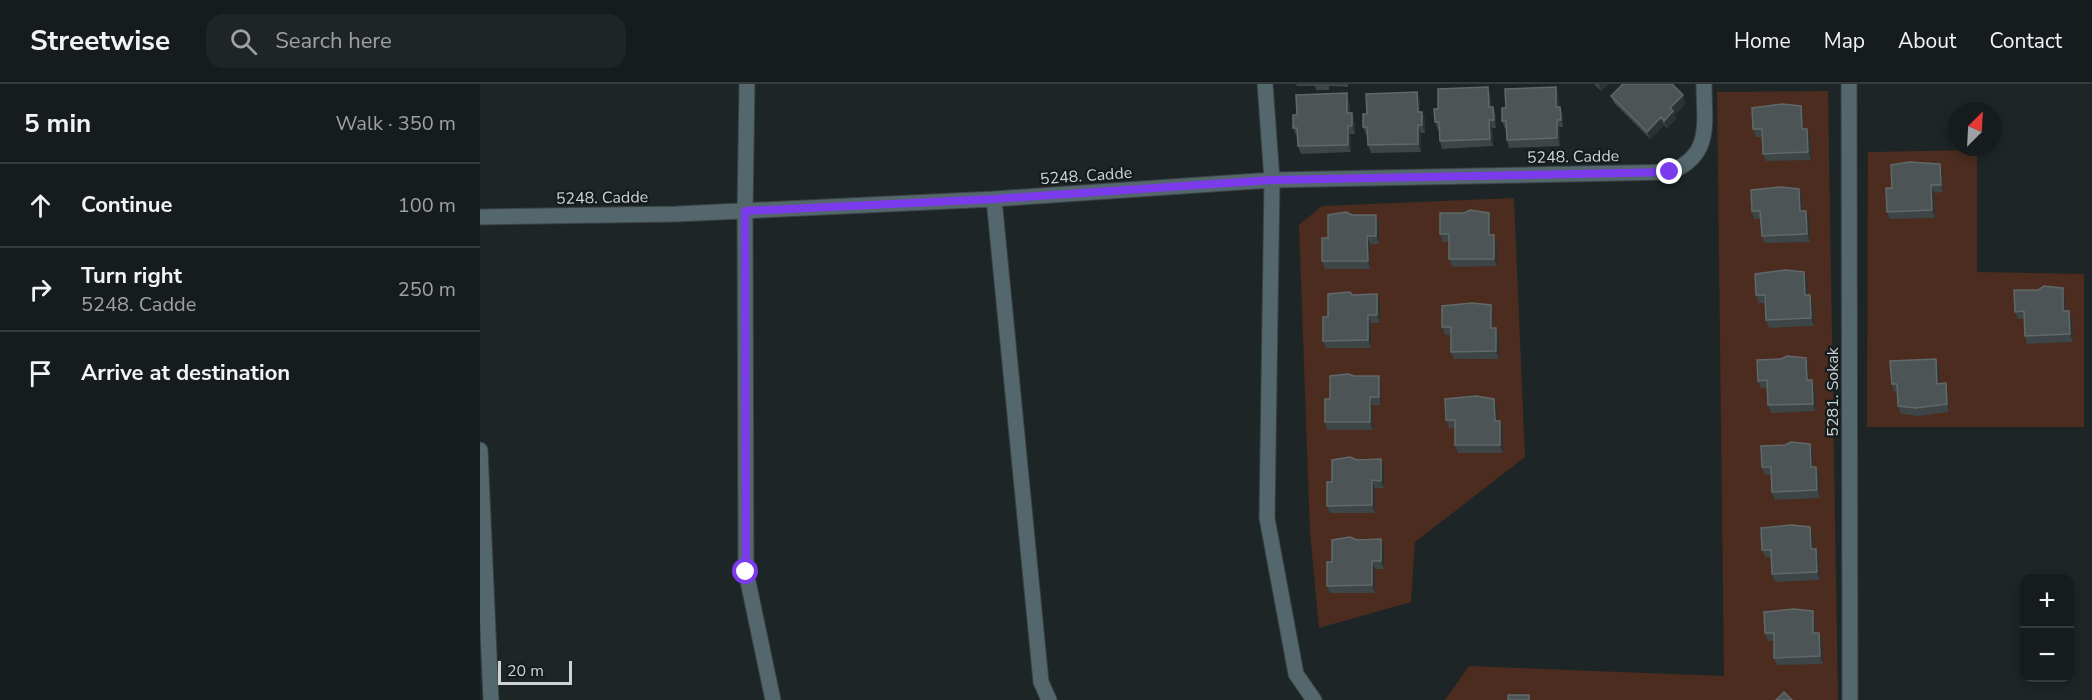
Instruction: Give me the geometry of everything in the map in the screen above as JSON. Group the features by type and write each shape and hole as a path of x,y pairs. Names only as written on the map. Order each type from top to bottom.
{"street":[{"path":"747,84 746,572 773,700"},
{"path":"1265,84 1272,180 1268,519 1296,674 1314,700"},
{"name":"5248. Cadde","path":"480,217 745,211 994,199 1272,180 1670,172 1692,160 1704,139 1704,84"},
{"name":"5281. Sokak","path":"1850,84 1850,700"},
{"path":"994,199 1041,682 1048,700"},
{"path":"480,450 491,700"}],"shaded area":[{"path":"1828,91 1838,700 1445,700 1469,666 1724,676 1717,92"},
{"path":"1948,151 1948,156 1977,156 1977,272 2084,274 2084,427 1867,427 1868,152"},
{"path":"1514,198 1525,457 1415,542 1411,602 1319,628 1310,533 1299,225 1322,206"}],"building":[{"path":"1623,84 1672,84 1683,95 1670,108 1673,111 1664,121 1661,117 1647,132 1611,96"},
{"path":"1488,87 1489,107 1493,107 1494,120 1489,120 1490,139 1440,141 1439,122 1435,122 1434,109 1438,109 1438,89"},
{"path":"1556,87 1556,107 1560,107 1561,120 1557,120 1557,138 1507,140 1506,121 1502,121 1502,108 1506,108 1505,89"},
{"path":"1417,92 1418,112 1422,112 1422,125 1418,125 1418,144 1368,145 1367,127 1363,127 1363,114 1367,114 1366,94"},
{"path":"1347,93 1347,113 1352,113 1352,126 1348,126 1348,145 1298,146 1297,128 1293,128 1293,115 1297,115 1296,95"},
{"path":"1782,104 1801,106 1802,129 1807,129 1808,152 1763,154 1762,129 1753,129 1752,108"},
{"path":"1909,162 1940,164 1941,185 1931,185 1932,210 1887,212 1886,188 1892,188 1891,165"},
{"path":"1781,187 1799,189 1800,211 1806,211 1807,234 1762,236 1760,211 1752,211 1751,190"},
{"path":"1470,210 1489,213 1489,235 1494,235 1494,259 1449,259 1449,234 1440,234 1440,213 1464,213"},
{"path":"1346,212 1352,215 1376,215 1376,236 1367,236 1368,261 1322,261 1322,238 1328,238 1328,215"},
{"path":"1786,270 1804,272 1805,295 1810,295 1811,318 1766,320 1765,295 1756,295 1755,274"},
{"path":"2044,286 2063,288 2063,311 2069,311 2070,334 2025,336 2024,311 2015,312 2014,290 2038,290"},
{"path":"1350,292 1352,295 1377,294 1377,315 1368,315 1368,340 1323,341 1323,317 1328,317 1328,294"},
{"path":"1472,303 1491,305 1491,328 1496,328 1496,351 1451,352 1451,327 1442,327 1442,306"},
{"path":"1787,356 1806,358 1807,380 1812,380 1813,404 1768,405 1767,380 1758,381 1757,360 1781,359"},
{"path":"1936,359 1937,384 1946,383 1947,404 1916,408 1898,406 1897,384 1892,384 1890,361"},
{"path":"1348,374 1379,376 1379,397 1370,397 1370,422 1325,422 1325,399 1330,399 1330,376"},
{"path":"1476,396 1494,399 1495,421 1500,421 1500,445 1455,445 1455,420 1446,420 1445,399"},
{"path":"1791,442 1810,444 1811,467 1816,467 1817,490 1772,492 1771,467 1762,467 1761,446 1785,445"},
{"path":"1350,457 1357,460 1381,459 1381,481 1372,480 1372,505 1327,506 1327,482 1332,482 1332,460"},
{"path":"1792,525 1810,527 1811,549 1816,549 1817,572 1772,574 1771,550 1762,550 1761,528"},
{"path":"1350,537 1357,540 1381,539 1381,561 1372,561 1372,585 1327,586 1327,562 1332,562 1332,540"},
{"path":"1794,609 1813,611 1813,633 1819,633 1820,656 1774,658 1774,633 1765,633 1764,612"},
{"path":"1784,692 1792,700 1776,700"},
{"path":"1508,695 1529,695 1529,700 1508,700"}],"route":[{"path":"746,572 745,211 994,199 1272,180 1670,172"}]}
